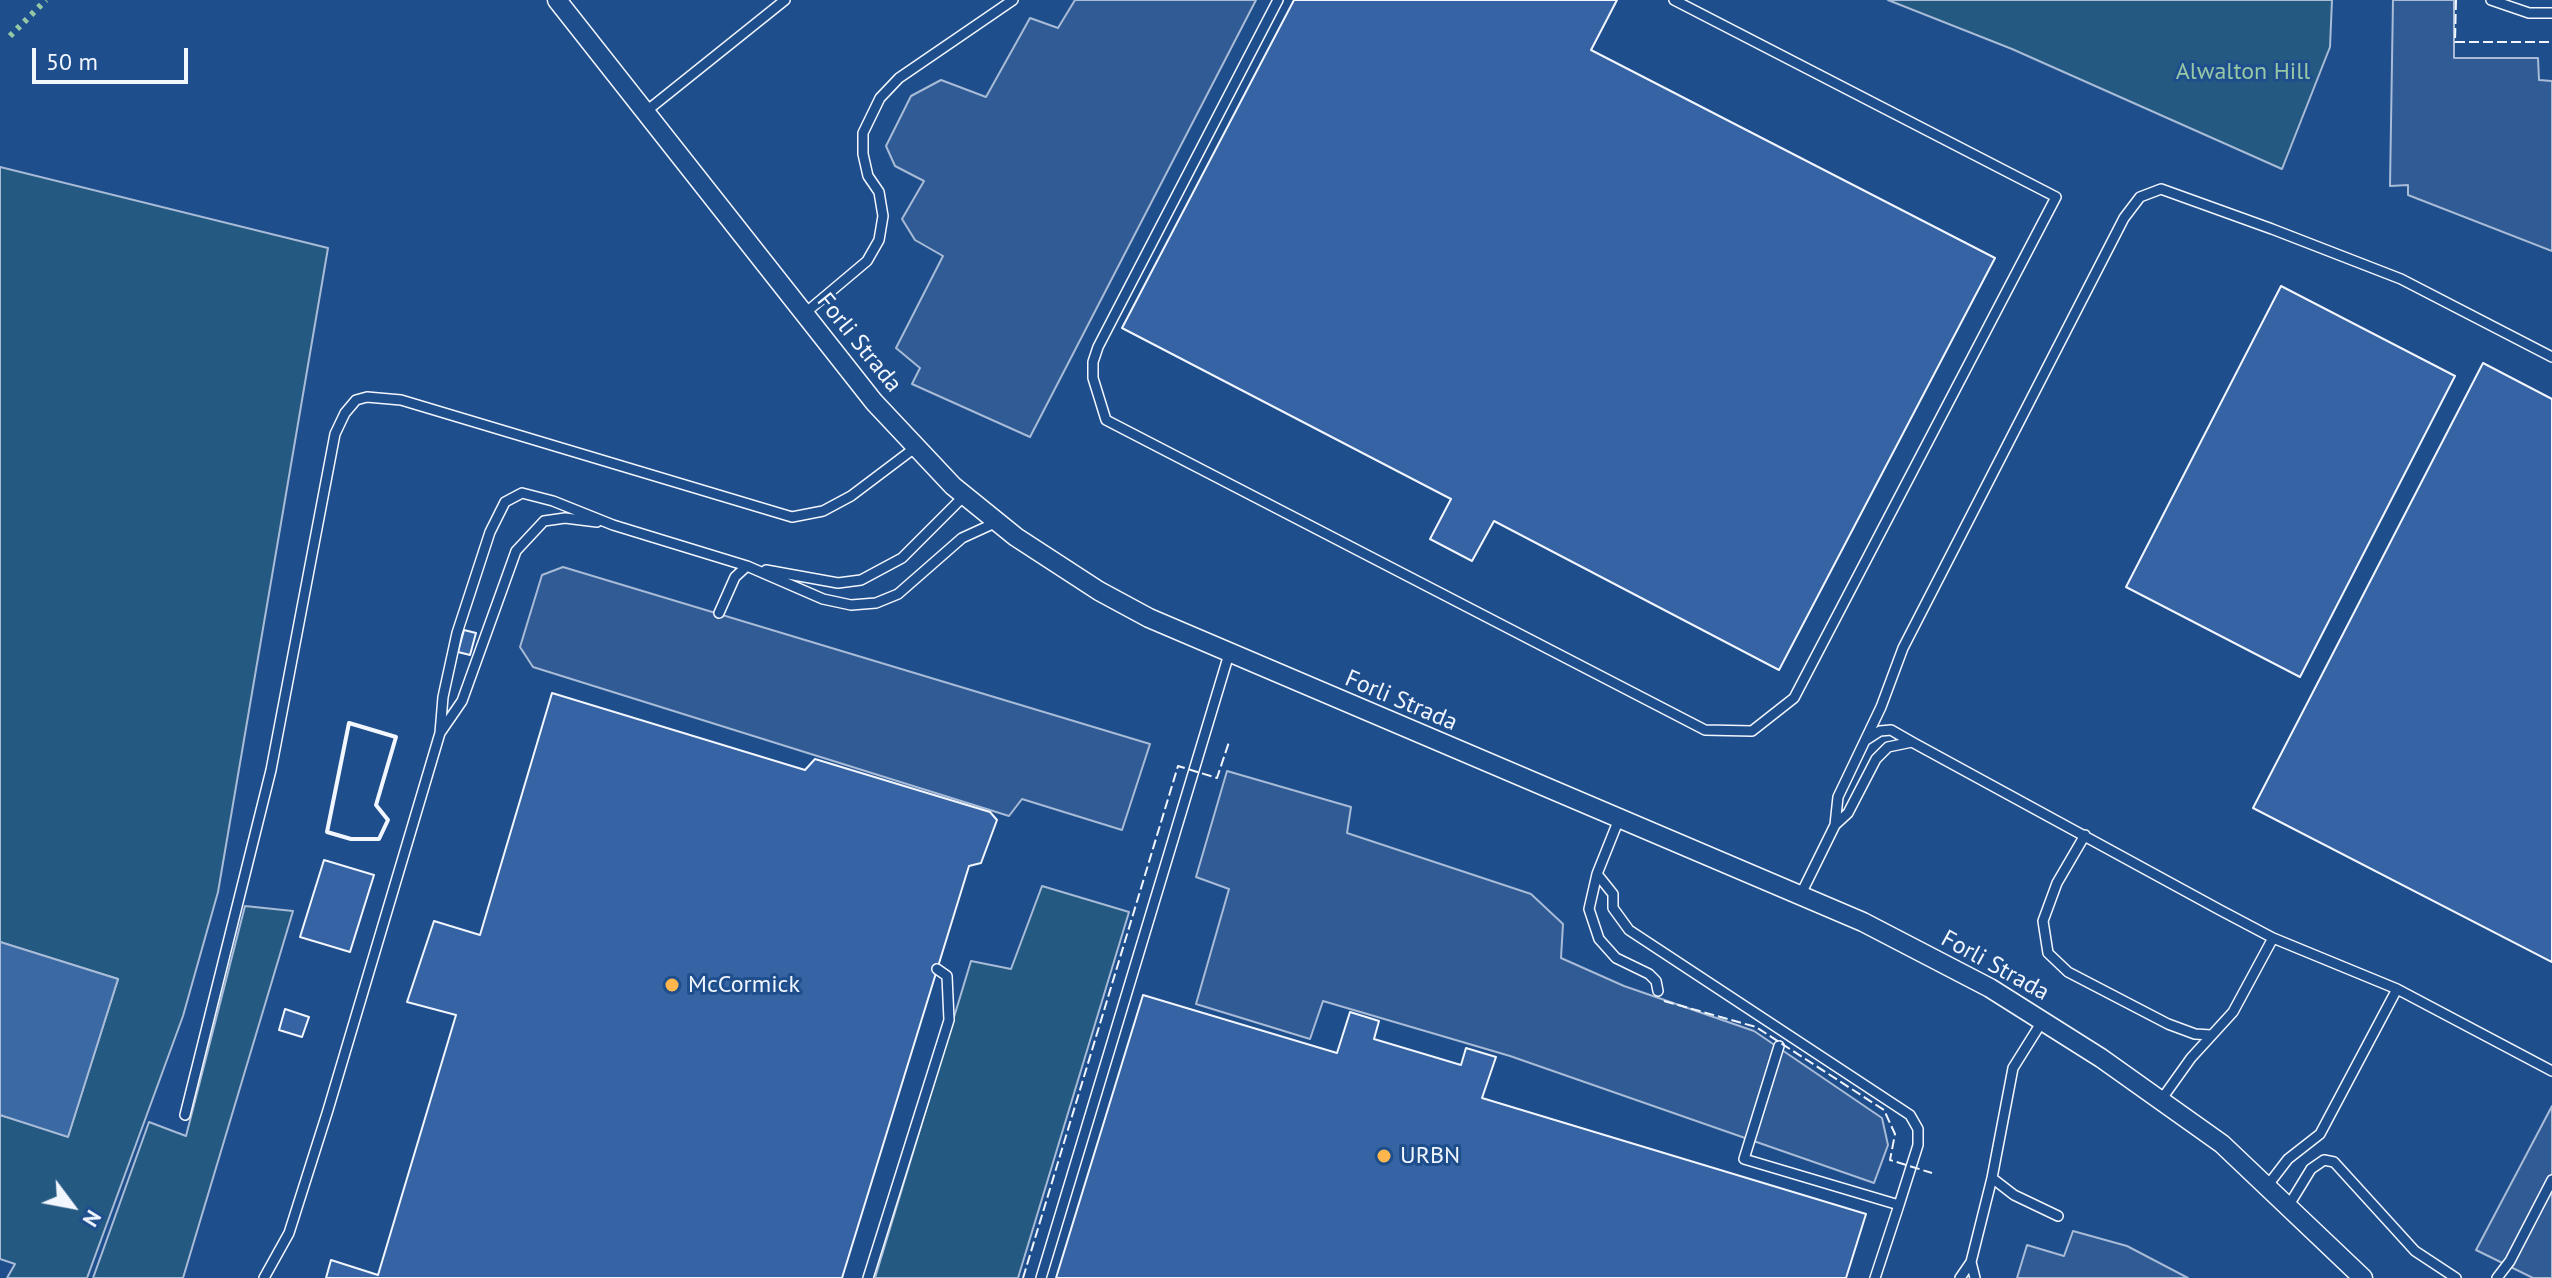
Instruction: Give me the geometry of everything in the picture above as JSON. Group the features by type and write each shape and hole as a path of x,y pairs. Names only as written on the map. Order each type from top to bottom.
{"street":[{"name":"Forli Strada","path":"557,0 874,402 964,496 997,522 1099,591 1229,654 1863,922 2043,1020 2222,1144 2363,1278"}],"lane":[{"path":"644,113 785,0"},
{"path":"804,314 867,261 879,240 883,216 879,192 868,176 863,154 863,133 880,98 899,78 1013,0"},
{"path":"1278,0 1098,347 1093,362 1093,378 1106,420 1705,730 1752,731 1794,698 2056,197 1674,0"},
{"path":"2491,0 2529,13 2552,13"},
{"path":"1800,896 1835,825 1838,797 1866,740 1903,648 2124,218 2140,197 2161,189 2401,279 2552,357"},
{"path":"185,1115 271,770 335,434 345,413 356,400 367,397 401,400 792,517 823,511 851,496 917,447"},
{"path":"264,1278 289,1233 440,733 443,697 457,633 490,532 505,502 522,493 747,566 838,583 861,580 902,558 964,496"},
{"path":"440,733 462,701 516,551 544,521 565,518 613,525"},
{"path":"747,566 823,599 851,605 876,603 898,594 962,538 997,522"},
{"path":"719,613 735,577 747,566"},
{"path":"1041,1278 1229,654"},
{"path":"1866,740 1880,731 1891,730 2273,938 2397,989 2552,1071"},
{"path":"1835,825 1848,813 1876,759 1888,747 1912,742"},
{"path":"1619,819 1597,874 1589,909 1599,939 1616,958 1649,974 1656,981 1658,991"},
{"path":"2085,835 2057,883 2043,921 2048,953 2068,972 2168,1024 2211,1035"},
{"path":"1597,874 1613,894 1613,908 1620,921 1642,941 1910,1115 1918,1129 1918,1145 1875,1278"},
{"path":"2161,1100 2211,1035 2233,1012 2273,938"},
{"path":"868,1278 949,1020 947,976 937,969"},
{"path":"2268,1185 2288,1159 2320,1134 2397,989"},
{"path":"1960,1278 1971,1262 1992,1178 2013,1068 2043,1020"},
{"path":"1779,1046 1744,1159 1899,1205"},
{"path":"2289,1205 2311,1169 2324,1160 2334,1162 2415,1251 2456,1278"},
{"path":"1992,1178 2014,1195 2058,1216"},
{"path":"2497,1278 2510,1261 2552,1180"},
{"path":"1971,1262 1975,1278"}],"green space":[{"name":"Alwalton Hill","path":"1888,0 2332,0 2330,47 2282,169 2012,49"},
{"path":"0,167 328,248 218,892 183,1016 87,1278 7,1278 15,1264 0,1259 0,1115 68,1136 118,979 0,942"},
{"path":"1042,886 1129,912 1018,1278 875,1278 971,961 1011,969"},
{"path":"245,906 293,911 183,1278 93,1278 149,1122 186,1136"}],"shaded area":[{"path":"1075,0 1256,0 1030,437 912,384 920,368 896,348 943,256 915,240 902,219 924,181 895,166 886,146 911,96 941,80 986,97 1030,18 1058,28"},
{"path":"2393,0 2454,0 2454,58 2538,58 2539,80 2552,81 2552,251 2408,195 2408,185 2390,186"},
{"path":"563,567 1150,744 1122,830 1022,799 1009,816 533,667 520,647 542,575"},
{"path":"1227,771 1351,807 1347,833 1531,894 1563,924 1561,958 1624,986 1754,1031 1882,1118 1888,1145 1874,1183 1510,1056 1323,1001 1310,1039 1196,1004 1229,889 1196,877"},
{"path":"0,942 118,979 68,1137 0,1115"},
{"path":"2552,1106 2552,1278 2533,1278 2476,1250"},
{"path":"2073,1231 2127,1246 2188,1278 2017,1278 2027,1245 2064,1256"}],"building":[{"path":"1294,0 1617,0 1591,50 1995,258 1779,670 1494,521 1472,561 1430,539 1451,499 1122,328"},
{"path":"2281,286 2455,376 2300,677 2126,587"},
{"path":"2483,363 2552,399 2552,962 2253,808"},
{"path":"464,630 476,633 470,655 458,652"},
{"name":"McCormick","path":"552,693 805,770 815,759 990,812 997,820 981,863 969,866 842,1278 326,1278 331,1260 378,1275 456,1015 407,1002 434,921 480,935"},
{"path":"324,860 374,875 350,952 300,937"},
{"name":"URBN","path":"1143,995 1337,1053 1350,1012 1379,1021 1374,1039 1461,1065 1466,1048 1496,1057 1482,1098 1866,1214 1846,1278 1056,1278"},
{"path":"285,1009 309,1017 302,1037 279,1030"}],"hedge":[{"path":"10,36 46,0"}],"fence":[{"path":"2456,0 2455,42 2552,42"},
{"path":"1023,1278 1178,766 1217,778 1229,742"},
{"path":"1664,1001 1756,1027 1884,1110 1895,1134 1890,1160 1932,1173"}],"wall":[{"path":"349,723 396,737 376,805 388,820 379,839 351,839 327,832 349,723"}],"place":[{"name":"McCormick","path":"672,985"},
{"name":"URBN","path":"1384,1156"}]}
